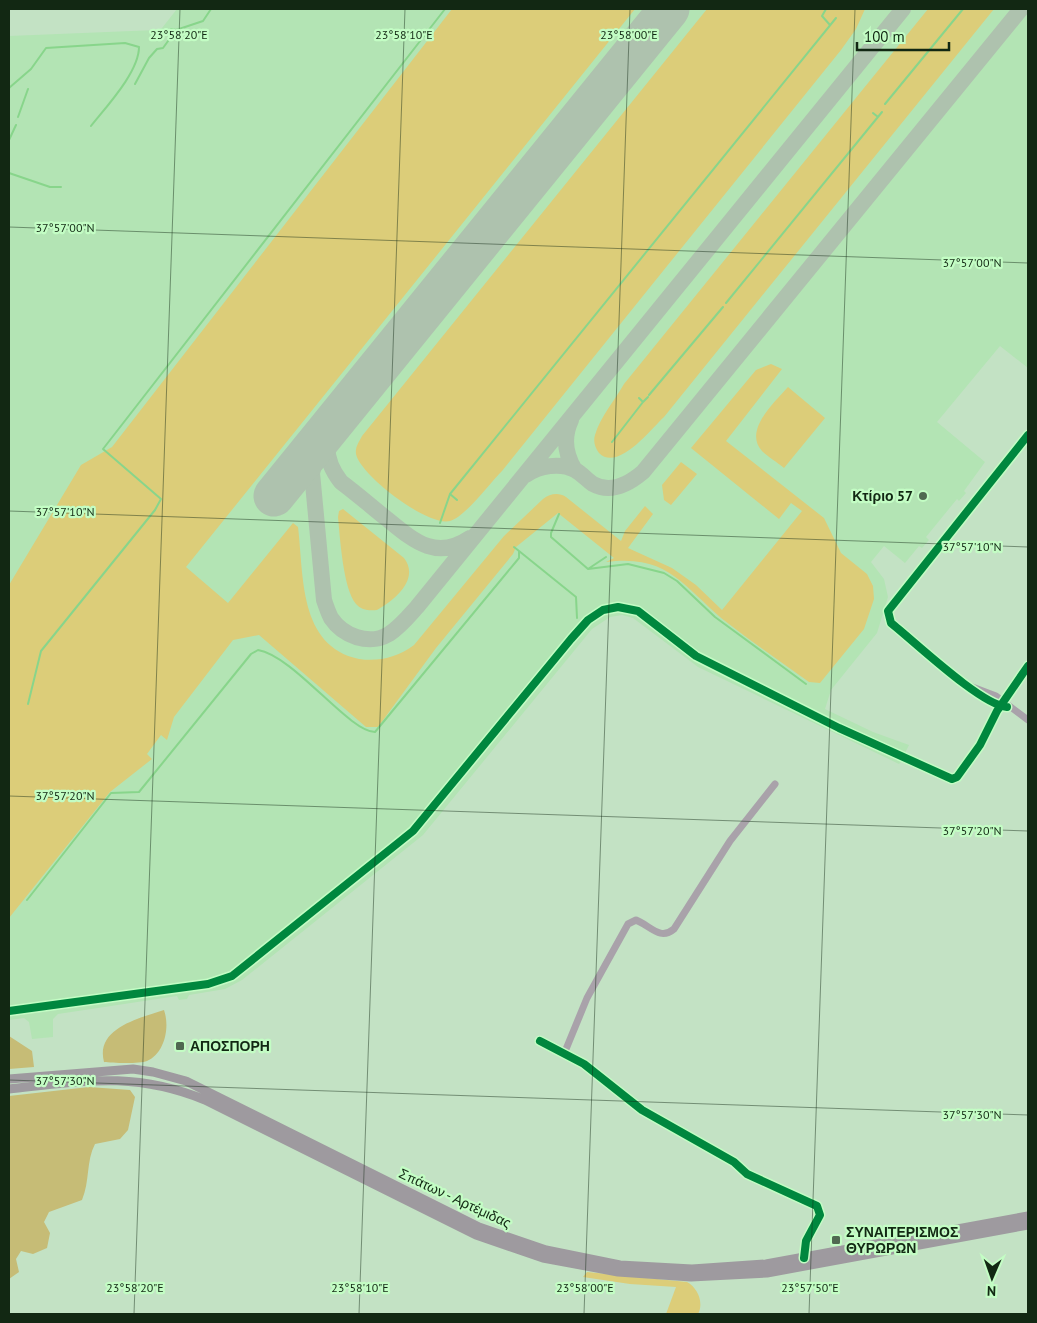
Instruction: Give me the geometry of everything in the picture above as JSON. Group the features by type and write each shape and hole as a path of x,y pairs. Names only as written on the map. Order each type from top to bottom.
{"main road":[{"name":"Σπάτων - Αρτέμιδας","path":"9,1079 134,1069 186,1081 445,1211 508,1238 546,1250 620,1265 653,1268 730,1268 804,1258 1028,1216"},
{"name":"Σπάτων - Αρτέμιδας","path":"9,1090 111,1079 146,1082 179,1090 205,1100 476,1235 543,1258 618,1272 691,1277 767,1273 1028,1225"}],"street":[{"path":"1027,720 1004,705 981,697 891,623 888,611 1028,435"},
{"path":"9,1011 208,984 232,976 413,831 571,639 588,620 603,610 624,607 644,614 696,656 839,728 947,778 957,777 980,745 1028,666"},
{"path":"564,1054 587,998 628,924 640,922 660,934 666,934 674,929 730,841 775,784"},
{"path":"540,1041 592,1070 642,1110 734,1162 747,1174 817,1206 820,1215 806,1241 804,1258"}],"shaded area":[{"path":"177,9 1028,9 1028,368 1000,346 937,422 985,462 964,491 966,493 959,501 957,499 926,537 929,540 922,548 919,546 905,563 884,546 871,562 884,579 888,597 877,633 831,690 825,709 873,732 909,745 905,753 898,750 895,757 902,761 899,764 698,667 633,618 622,615 610,617 592,629 423,835 242,980 225,989 189,995 187,999 179,1000 177,996 58,1014 53,1019 53,1037 32,1039 29,1022 24,1018 9,1020 9,36 156,30 162,28"},
{"path":"452,9 635,9 186,567 228,603 293,523 298,527 304,586 314,624 325,640 339,652 359,659 381,659 395,655 414,645 504,536 543,499 557,494 566,497 621,541 625,531 645,506 653,514 628,548 672,568 696,585 722,610 802,511 791,503 779,519 691,448 756,370 771,364 782,369 726,441 824,518 841,553 867,574 873,586 874,599 864,629 820,683 809,682 729,624 688,587 662,569 646,563 628,561 606,562 614,558 558,513 516,547 513,554 436,648 378,727 366,727 259,635 233,640 174,717 167,740 161,735 147,754 152,759 110,792 9,918 9,585 81,465 112,447"},
{"path":"707,9 865,9 856,29 841,50 502,471 477,499 463,513 450,521 440,521 412,508 382,486 360,463 356,451 362,436"},
{"path":"928,9 994,9 664,417 643,439 624,453 615,457 607,457 599,453 594,442 597,428 624,384"},
{"path":"788,387 825,418 784,468 762,451 757,443 756,434 758,425 769,408"},
{"path":"681,462 697,474 671,505 664,500 662,485"},
{"path":"343,509 404,558 408,566 409,574 403,588 391,601 377,610 360,608 348,587 338,517 339,511"},
{"path":"164,1010 166,1031 162,1046 153,1057 138,1063 104,1062 103,1050 106,1041 113,1033 132,1021"},
{"path":"9,1036 32,1051 34,1067 9,1069"},
{"path":"89,1087 130,1090 135,1097 128,1130 120,1139 95,1144 90,1157 82,1200 49,1212 44,1222 50,1233 47,1248 33,1254 21,1251 16,1259 19,1272 9,1279 9,1096"},
{"path":"587,1272 687,1282 699,1296 700,1310 698,1314 666,1314 676,1287 630,1284 583,1277"}],"waterway":[{"path":"135,84 149,58 157,49 163,48 176,30 203,21 211,9"},
{"path":"28,704 41,651 155,510 161,499 103,449 445,9"},
{"path":"826,9 822,16 830,25"},
{"path":"885,104 963,9"},
{"path":"440,523 450,494 836,18"},
{"path":"171,29 176,30"},
{"path":"9,88 31,69 46,48 125,43 139,47 138,57 128,78 91,126"},
{"path":"18,117 28,89"},
{"path":"726,303 882,112"},
{"path":"873,113 878,117"},
{"path":"9,140 16,125"},
{"path":"9,173 50,187 61,187"},
{"path":"649,395 723,307"},
{"path":"639,398 643,402 648,397"},
{"path":"612,442 643,402"},
{"path":"450,494 457,500"},
{"path":"559,514 551,537 588,569 606,557"},
{"path":"27,900 111,793 139,792 251,654 258,650 272,655 288,665 351,720 364,729 375,732 519,558 519,551 514,547"},
{"path":"519,551 576,597 577,618"},
{"path":"588,569 628,564 664,573 677,581 715,617 806,684"}],"taxiway":[{"path":"333,424 318,450 312,473 324,600 331,618 342,630 357,637 373,639 389,634 404,622 417,607 903,9"},
{"path":"526,475 543,467 563,466 577,471 593,484 607,488 620,486 643,472 1021,9"},
{"path":"571,420 568,426 566,445 569,458 575,470"},
{"path":"329,434 327,447 329,459 341,482 416,541 436,548 446,548 458,545 470,538"}],"runway":[{"path":"274,496 669,9"}],"cycle path":[{"path":"1007,707 996,704 965,685 891,623 888,611 1028,435"},
{"path":"9,1011 208,984 232,976 413,831 571,639 588,620 603,610 618,607 638,611 696,656 839,728 952,779 957,777 980,745 997,711 1028,666"},
{"path":"540,1041 584,1064 642,1110 734,1162 747,1174 817,1206 820,1215 806,1241 804,1258"}],"place":[{"name":"Κτίριο 57","path":"923,496"},
{"name":"ΑΠΟΣΠΟΡΗ","path":"180,1046"},
{"name":"ΣΥΝΑΙΤΕΡΙΣΜΟΣ ΘΥΡΩΡΩΝ","path":"836,1240"}]}
